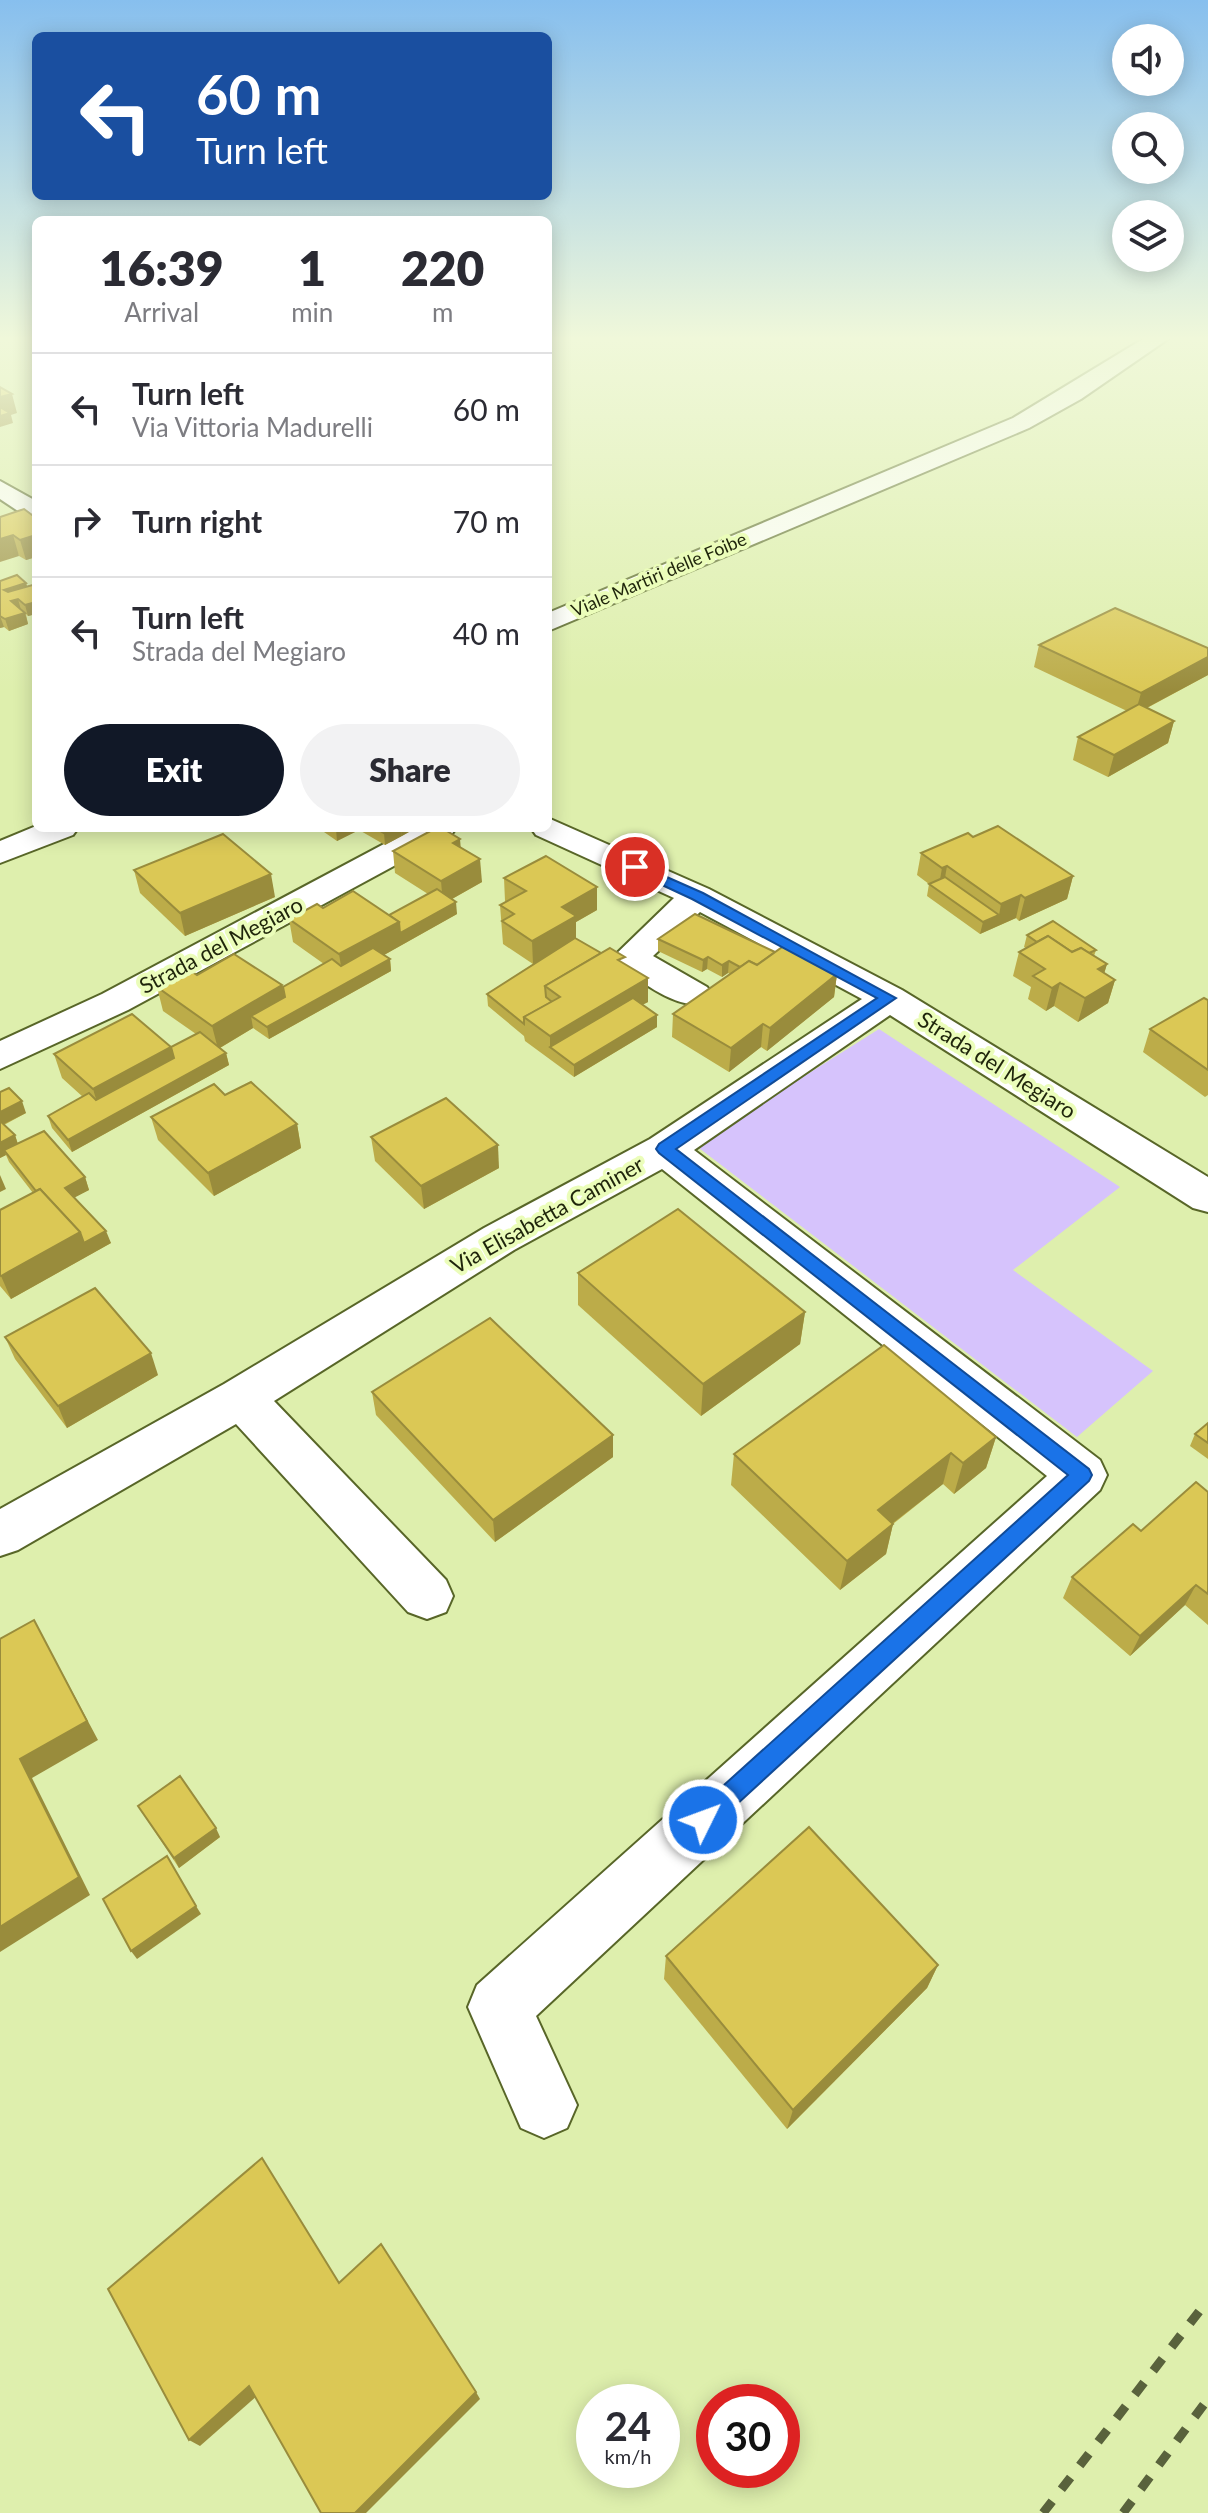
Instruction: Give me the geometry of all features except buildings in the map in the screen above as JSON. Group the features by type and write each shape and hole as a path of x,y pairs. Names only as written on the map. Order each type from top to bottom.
{"street":[{"name":"Viale Martiri delle Foibe","path":"552,621 942,456"},
{"path":"0,488 32,509"},
{"name":"Strada del Megiaro","path":"552,830 697,896 889,998 1208,1197"},
{"path":"0,853 51,832"},
{"name":"Strada del Megiaro","path":"0,1056 115,1002 432,832"},
{"path":"694,995 630,958 697,896"},
{"name":"Via Elisabetta Caminer","path":"1,1533 241,1398 499,1239 665,1149 889,998"},
{"path":"544,2105 499,2007 1082,1475 665,1149"},
{"path":"241,1398 427,1596"}],"shaded area":[{"path":"879,1029 1120,1187 1013,1270 1153,1371 1077,1437 695,1145"}],"railway":[{"path":"1043,2513 1208,2300"},
{"path":"1123,2513 1208,2399"}],"route":[{"path":"635,867 697,896 889,998 665,1149 1082,1475 703,1820"}]}
